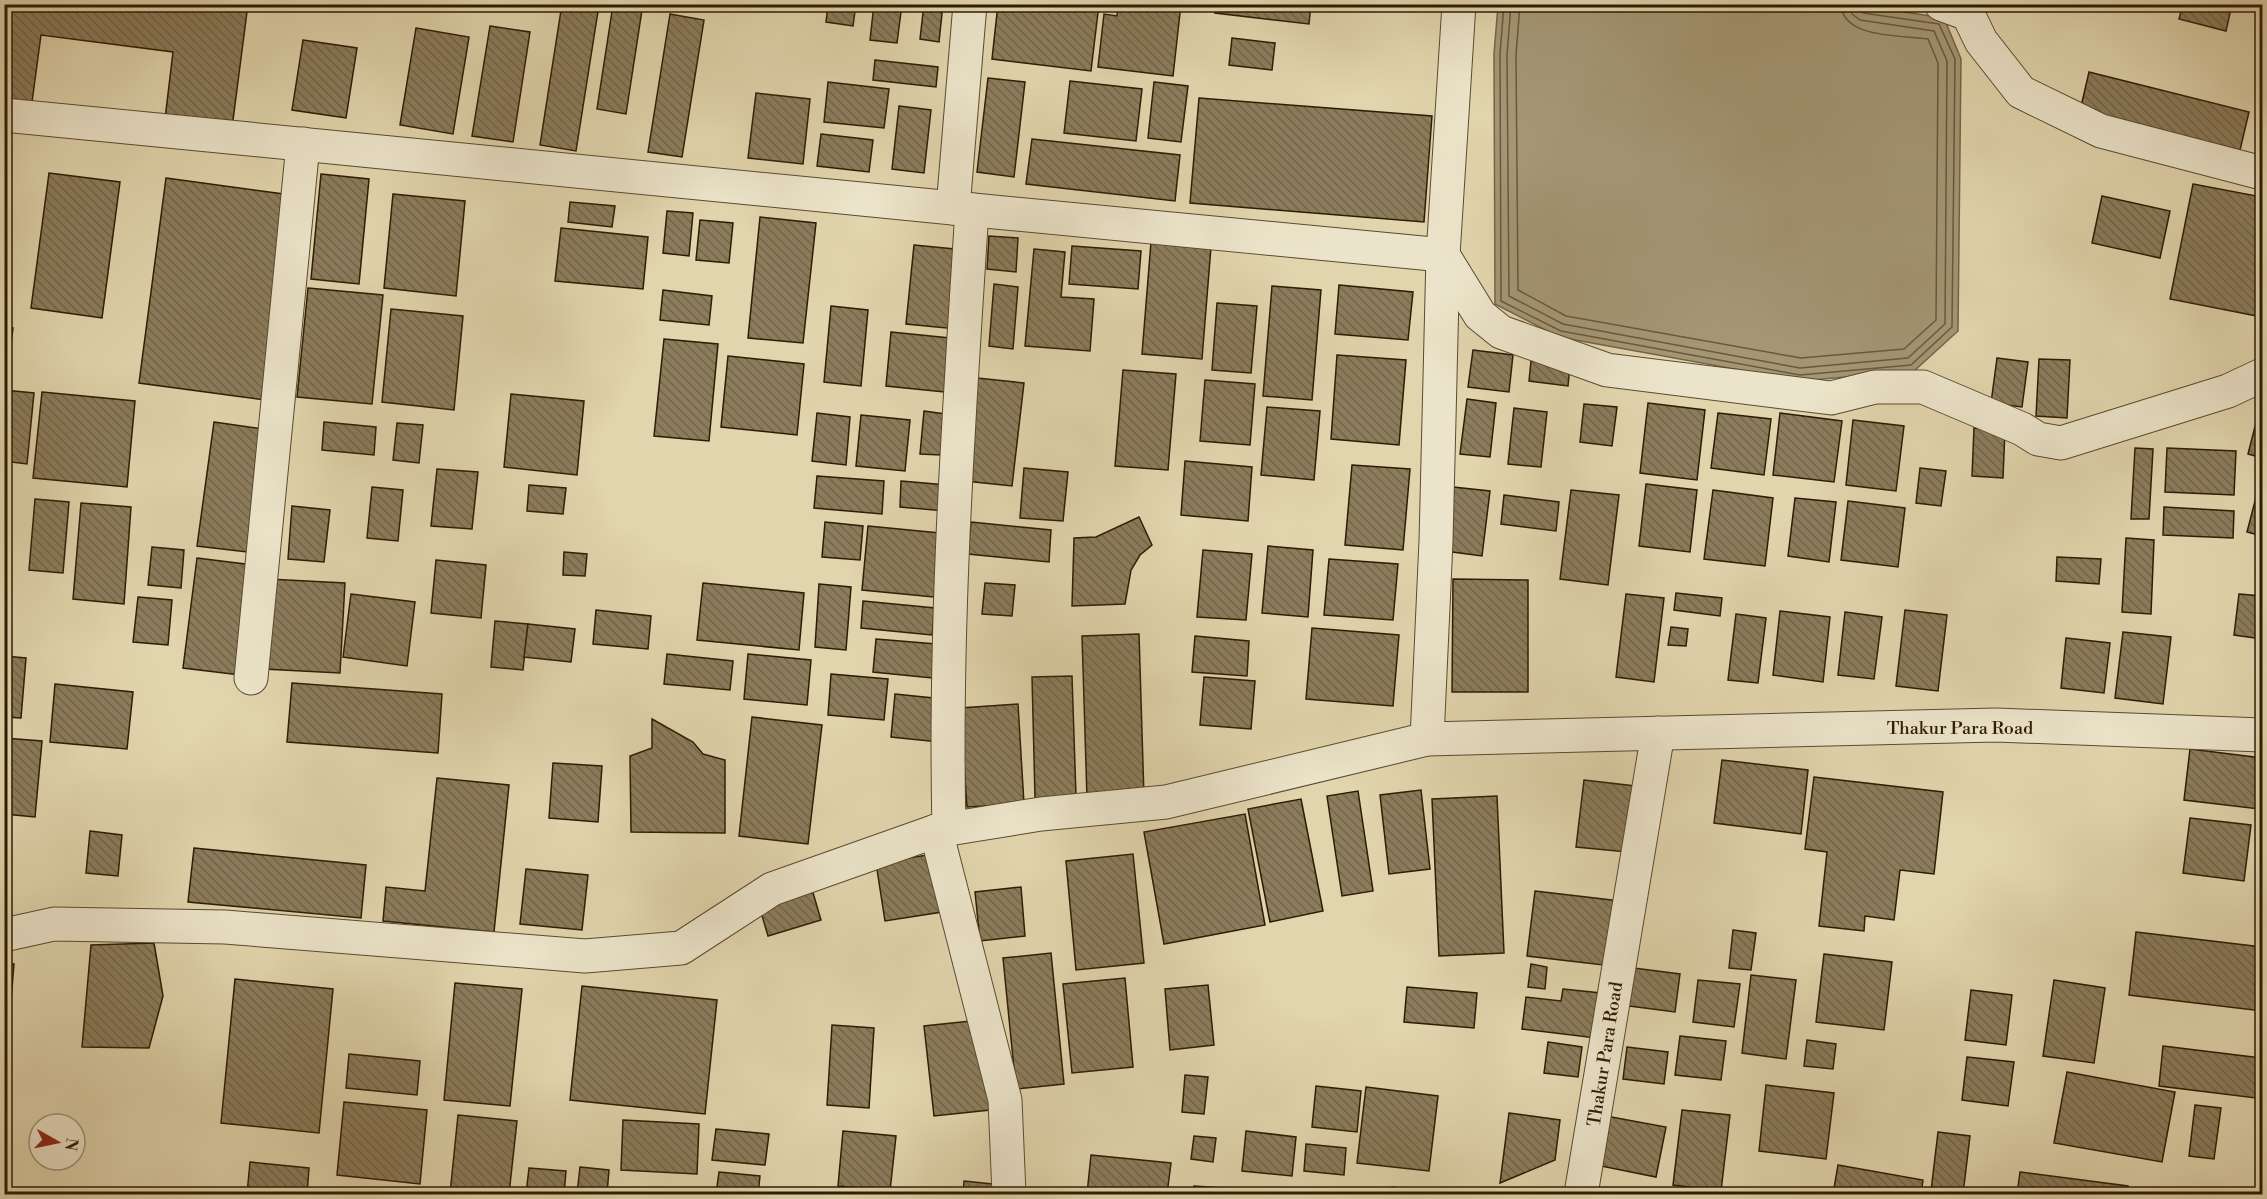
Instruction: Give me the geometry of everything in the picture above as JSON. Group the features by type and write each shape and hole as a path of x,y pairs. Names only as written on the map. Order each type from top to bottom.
{"street":[{"path":"970,4 942,830 1005,1100 1009,1194"},
{"path":"1427,739 1436,541 1443,255 1459,4"},
{"path":"1941,4 1968,14 1981,41 2020,92 2101,131 2262,173"},
{"path":"4,115 1443,255"},
{"path":"251,678 303,144"},
{"path":"1443,255 1480,315 1501,332 1607,370 1831,398 1875,387 1923,387 1940,392 2022,429 2038,439 2061,442 2228,391 2262,375"},
{"name":"Thakur Para Road","path":"4,935 54,924 225,927 585,956 681,948 772,889 942,830 1041,814 1166,802 1427,739 1996,725 2262,735"},
{"name":"Thakur Para Road","path":"1581,1194 1658,733"}],"water":[{"path":"1849,4 1944,18 1961,59 1958,331 1914,371 1800,381 1559,337 1495,304 1494,54 1498,5"}],"building":[{"path":"4,4 248,4 232,128 165,119 173,52 41,35 32,102 4,98"},
{"path":"562,4 599,5 576,151 540,145"},
{"path":"828,4 856,4 853,26 826,22"},
{"path":"874,4 902,4 897,43 870,40"},
{"path":"924,4 943,4 939,42 920,39"},
{"path":"998,4 1099,4 1091,71 992,59"},
{"path":"1118,4 1181,4 1173,76 1098,67 1104,14 1117,16"},
{"path":"1216,4 1311,4 1309,24 1215,13"},
{"path":"2183,4 2232,4 2226,31 2179,19"},
{"path":"613,5 642,10 626,114 597,109"},
{"path":"670,14 704,20 682,157 648,152"},
{"path":"490,26 530,32 513,142 472,136"},
{"path":"416,28 469,37 453,134 400,125"},
{"path":"1232,38 1275,43 1272,70 1229,65"},
{"path":"303,40 357,48 346,118 292,110"},
{"path":"875,60 938,67 936,87 873,80"},
{"path":"2089,72 2249,112 2240,150 2080,111"},
{"path":"988,78 1025,82 1014,177 977,172"},
{"path":"1070,81 1142,89 1136,141 1064,133"},
{"path":"828,82 889,89 884,128 824,122"},
{"path":"1154,82 1188,86 1181,142 1148,138"},
{"path":"756,93 810,99 803,164 748,158"},
{"path":"1199,98 1432,116 1424,222 1190,203"},
{"path":"899,106 931,110 924,173 892,169"},
{"path":"821,134 873,140 869,172 817,166"},
{"path":"1032,139 1180,155 1175,201 1026,184"},
{"path":"49,173 120,182 102,318 31,308"},
{"path":"321,174 369,179 359,284 311,279"},
{"path":"166,178 291,195 265,400 139,383"},
{"path":"2193,184 2262,197 2262,317 2170,299"},
{"path":"393,194 465,201 456,296 384,288"},
{"path":"2102,196 2170,211 2160,258 2092,243"},
{"path":"570,202 615,206 612,227 568,222"},
{"path":"667,211 693,213 689,256 663,253"},
{"path":"760,217 816,223 803,343 748,338"},
{"path":"700,220 733,223 729,263 696,260"},
{"path":"561,228 648,237 643,289 555,281"},
{"path":"989,236 1018,238 1016,272 987,269"},
{"path":"1151,242 1211,247 1202,359 1142,354"},
{"path":"914,245 965,250 957,329 906,324"},
{"path":"1072,246 1141,251 1138,289 1069,284"},
{"path":"1034,249 1065,252 1061,297 1094,299 1090,351 1025,346"},
{"path":"994,284 1018,287 1013,349 989,346"},
{"path":"1339,285 1413,292 1408,340 1335,334"},
{"path":"1272,286 1321,290 1312,400 1263,396"},
{"path":"308,288 383,295 372,404 297,397"},
{"path":"663,290 712,296 709,325 660,320"},
{"path":"1217,303 1257,306 1251,373 1212,370"},
{"path":"831,306 868,310 861,386 824,382"},
{"path":"391,309 463,316 454,410 382,402"},
{"path":"4,327 13,328 9,359 4,358"},
{"path":"891,332 960,339 954,393 886,386"},
{"path":"664,339 718,344 709,441 654,436"},
{"path":"1473,350 1513,355 1509,392 1468,387"},
{"path":"1337,355 1406,360 1399,445 1331,439"},
{"path":"728,356 804,364 797,435 721,427"},
{"path":"1997,358 2028,362 2022,407 1991,403"},
{"path":"2039,359 2070,360 2067,418 2036,416"},
{"path":"1531,361 1570,365 1568,386 1529,381"},
{"path":"1123,370 1176,374 1168,470 1115,466"},
{"path":"977,378 1024,383 1012,486 965,481"},
{"path":"1205,380 1255,384 1250,445 1200,441"},
{"path":"4,390 34,393 27,464 4,461"},
{"path":"42,392 135,401 127,487 33,478"},
{"path":"511,394 584,401 577,475 504,467"},
{"path":"1467,399 1496,403 1490,457 1460,454"},
{"path":"2262,399 2262,458 2248,454"},
{"path":"1648,403 1705,410 1697,480 1640,473"},
{"path":"1584,404 1617,407 1612,446 1580,442"},
{"path":"1267,407 1320,411 1314,480 1261,475"},
{"path":"1514,408 1547,412 1541,467 1508,464"},
{"path":"924,411 945,414 941,455 920,454"},
{"path":"817,413 850,417 846,465 812,461"},
{"path":"1718,413 1771,419 1764,475 1711,468"},
{"path":"1780,413 1842,421 1834,482 1773,475"},
{"path":"861,415 910,420 905,471 856,466"},
{"path":"1853,420 1904,426 1896,491 1846,485"},
{"path":"214,422 263,429 247,552 197,546"},
{"path":"324,422 376,427 374,455 322,450"},
{"path":"397,423 423,425 419,463 393,460"},
{"path":"1974,428 2005,429 2003,478 1972,476"},
{"path":"2135,448 2153,449 2149,519 2131,519"},
{"path":"2167,448 2236,451 2234,495 2165,492"},
{"path":"1185,461 1252,467 1248,521 1181,515"},
{"path":"1352,465 1410,469 1403,550 1345,545"},
{"path":"1024,468 1068,472 1063,521 1020,518"},
{"path":"1920,468 1946,471 1941,506 1916,503"},
{"path":"437,469 478,472 472,529 431,526"},
{"path":"817,476 884,481 882,514 814,508"},
{"path":"901,481 947,485 945,511 900,507"},
{"path":"2260,482 2262,483 2262,536 2247,532"},
{"path":"1646,484 1697,490 1690,552 1639,546"},
{"path":"529,485 566,488 563,514 527,511"},
{"path":"372,487 403,490 398,541 367,538"},
{"path":"1453,487 1490,491 1482,556 1445,551"},
{"path":"1571,490 1619,495 1608,585 1560,579"},
{"path":"1713,490 1773,498 1765,566 1704,559"},
{"path":"1504,495 1559,502 1556,531 1501,524"},
{"path":"1795,498 1836,502 1829,562 1788,556"},
{"path":"35,499 69,502 63,573 29,570"},
{"path":"1848,501 1905,508 1898,567 1841,560"},
{"path":"81,503 131,507 124,604 73,599"},
{"path":"292,506 330,510 324,562 288,559"},
{"path":"2164,507 2234,511 2233,538 2163,535"},
{"path":"1139,517 1152,545 1140,555 1131,570 1125,604 1072,606 1074,538 1096,537"},
{"path":"825,522 863,526 860,560 822,557"},
{"path":"971,522 1051,530 1049,562 968,554"},
{"path":"868,526 950,534 944,598 862,590"},
{"path":"2126,538 2154,540 2151,614 2122,612"},
{"path":"1268,546 1313,550 1308,617 1262,613"},
{"path":"152,547 184,550 181,588 148,585"},
{"path":"1203,550 1252,554 1246,620 1197,617"},
{"path":"564,552 587,554 585,576 563,575"},
{"path":"2057,557 2101,559 2099,584 2056,581"},
{"path":"197,558 253,565 240,675 183,668"},
{"path":"1329,559 1398,564 1393,620 1324,615"},
{"path":"436,560 486,565 481,618 431,613"},
{"path":"268,579 345,583 340,673 263,669"},
{"path":"1453,579 1528,580 1528,692 1452,692"},
{"path":"703,583 804,593 799,650 697,640"},
{"path":"985,583 1015,585 1012,616 982,614"},
{"path":"819,584 851,587 846,650 815,647"},
{"path":"1676,593 1722,598 1720,616 1674,610"},
{"path":"351,594 415,602 407,666 343,657"},
{"path":"1626,594 1664,598 1654,682 1616,677"},
{"path":"2239,594 2262,596 2262,639 2234,635"},
{"path":"138,597 172,600 168,645 133,642"},
{"path":"863,601 935,608 932,635 861,628"},
{"path":"596,610 651,616 648,649 593,644"},
{"path":"1905,610 1947,615 1938,691 1896,686"},
{"path":"1780,611 1830,617 1823,682 1773,675"},
{"path":"1845,612 1882,617 1874,679 1838,675"},
{"path":"1736,614 1766,618 1758,683 1728,680"},
{"path":"495,621 528,624 523,670 491,667"},
{"path":"528,624 575,629 571,662 524,657"},
{"path":"1671,627 1688,629 1686,646 1668,645"},
{"path":"1312,628 1399,635 1393,706 1306,699"},
{"path":"2123,632 2171,637 2163,704 2115,698"},
{"path":"1139,634 1144,797 1087,798 1082,636"},
{"path":"1195,636 1249,641 1247,676 1192,672"},
{"path":"2066,638 2110,643 2104,693 2061,688"},
{"path":"876,639 936,644 932,678 873,672"},
{"path":"667,654 733,661 730,690 664,684"},
{"path":"748,654 811,660 807,705 744,699"},
{"path":"4,656 26,658 21,718 4,717"},
{"path":"831,674 888,679 884,720 828,715"},
{"path":"1072,676 1076,796 1035,798 1032,677"},
{"path":"1204,677 1255,681 1251,729 1200,725"},
{"path":"292,683 442,694 438,753 287,742"},
{"path":"55,684 133,692 127,749 50,742"},
{"path":"895,694 943,699 939,742 891,737"},
{"path":"1018,704 1024,804 967,807 960,708"},
{"path":"752,717 822,725 808,844 739,836"},
{"path":"652,719 693,742 703,754 725,760 725,833 631,832 630,756 652,748"},
{"path":"4,738 42,741 35,817 4,814"},
{"path":"2190,749 2262,758 2259,809 2184,800"},
{"path":"1722,760 1808,770 1801,834 1714,823"},
{"path":"553,763 602,766 598,822 549,818"},
{"path":"1814,777 1943,792 1934,874 1900,870 1894,920 1865,916 1864,931 1819,926 1827,852 1805,849"},
{"path":"437,778 509,785 494,932 383,921 386,887 425,891"},
{"path":"1584,780 1635,786 1627,852 1576,847"},
{"path":"1421,790 1430,869 1389,874 1380,795"},
{"path":"1358,791 1373,891 1342,896 1327,796"},
{"path":"1497,796 1504,953 1439,956 1432,799"},
{"path":"1301,799 1323,911 1270,922 1248,809"},
{"path":"1245,814 1265,925 1164,944 1144,832"},
{"path":"2190,818 2251,825 2244,881 2183,873"},
{"path":"90,831 122,835 118,876 86,873"},
{"path":"194,848 366,865 361,918 188,902"},
{"path":"934,854 942,912 885,921 876,863"},
{"path":"1133,854 1144,963 1076,970 1066,861"},
{"path":"526,869 588,875 582,930 520,924"},
{"path":"811,886 821,920 768,936 758,902"},
{"path":"1021,887 1025,936 980,941 975,892"},
{"path":"1535,891 1620,901 1612,966 1527,956"},
{"path":"1733,930 1756,933 1751,970 1729,968"},
{"path":"2136,932 2262,947 2262,1011 2129,995"},
{"path":"154,943 163,996 149,1048 82,1047 91,945"},
{"path":"1051,953 1064,1084 1016,1089 1003,958"},
{"path":"1824,954 1892,962 1884,1030 1816,1022"},
{"path":"4,963 14,964 10,1013 4,1012"},
{"path":"1531,964 1547,967 1545,989 1528,987"},
{"path":"1626,967 1680,974 1675,1012 1622,1005"},
{"path":"1751,975 1796,980 1786,1059 1742,1053"},
{"path":"1125,978 1133,1067 1072,1073 1063,984"},
{"path":"235,979 333,989 319,1133 221,1123"},
{"path":"1698,980 1740,984 1734,1027 1693,1022"},
{"path":"2054,980 2105,988 2094,1063 2043,1056"},
{"path":"455,983 522,989 510,1106 444,1100"},
{"path":"1208,985 1214,1045 1170,1050 1165,989"},
{"path":"582,986 717,1000 705,1114 570,1100"},
{"path":"1407,987 1477,993 1474,1028 1404,1022"},
{"path":"1563,989 1601,993 1596,1038 1522,1029 1526,997 1561,1001"},
{"path":"1971,990 2012,995 2006,1045 1965,1040"},
{"path":"980,1020 990,1110 934,1116 924,1026"},
{"path":"832,1025 874,1028 869,1108 827,1105"},
{"path":"1680,1036 1726,1041 1721,1080 1675,1075"},
{"path":"4,1040 10,1040 5,1093 4,1093"},
{"path":"1807,1040 1836,1044 1833,1069 1804,1066"},
{"path":"1548,1042 1582,1047 1578,1077 1544,1073"},
{"path":"2163,1046 2261,1058 2256,1098 2159,1086"},
{"path":"1627,1047 1668,1052 1664,1084 1623,1079"},
{"path":"349,1054 420,1061 417,1095 346,1088"},
{"path":"1967,1057 2014,1062 2008,1106 1962,1100"},
{"path":"2067,1072 2175,1092 2162,1162 2054,1143"},
{"path":"1185,1075 1208,1077 1204,1114 1182,1112"},
{"path":"1766,1085 1834,1093 1826,1159 1759,1151"},
{"path":"1316,1086 1361,1091 1357,1132 1312,1127"},
{"path":"1366,1087 1438,1096 1429,1171 1357,1163"},
{"path":"344,1102 427,1110 420,1184 337,1175"},
{"path":"2195,1105 2221,1108 2214,1159 2189,1156"},
{"path":"1682,1110 1730,1115 1721,1191 1673,1185"},
{"path":"1509,1113 1560,1120 1555,1160 1500,1183"},
{"path":"458,1115 517,1121 509,1194 450,1194"},
{"path":"1606,1116 1666,1127 1656,1177 1596,1165"},
{"path":"623,1120 699,1124 697,1174 621,1170"},
{"path":"716,1129 769,1134 765,1165 712,1160"},
{"path":"843,1131 896,1136 890,1191 838,1186"},
{"path":"1246,1131 1296,1137 1292,1176 1242,1171"},
{"path":"1938,1132 1970,1136 1963,1194 1931,1191"},
{"path":"1194,1136 1216,1138 1213,1162 1191,1159"},
{"path":"1306,1144 1346,1148 1344,1175 1304,1171"},
{"path":"1091,1155 1171,1163 1167,1194 1087,1194"},
{"path":"250,1162 309,1168 307,1194 247,1194"},
{"path":"1838,1165 1923,1180 1921,1194 1833,1194"},
{"path":"580,1167 609,1170 607,1194 577,1194"},
{"path":"529,1168 566,1171 564,1194 526,1194"},
{"path":"719,1172 760,1176 758,1194 716,1194"},
{"path":"2020,1172 2128,1186 2127,1194 2017,1194"},
{"path":"964,1181 1002,1185 1001,1194 963,1194"},
{"path":"1194,1186 1282,1192 1281,1194 1194,1194"},
{"path":"1392,1187 1434,1192 1433,1194 1391,1194"}]}
